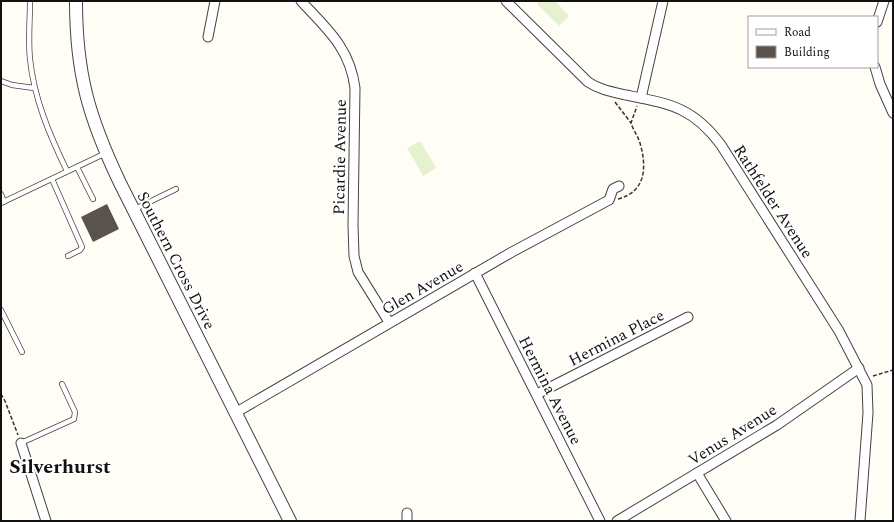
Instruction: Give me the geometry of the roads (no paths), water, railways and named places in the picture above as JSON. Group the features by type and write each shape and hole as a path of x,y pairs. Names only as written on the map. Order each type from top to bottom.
{"street":[{"name":"Southern Cross Drive","path":"76,1 77,38 81,75 88,107 106,152 290,521"},
{"path":"208,37 215,1"},
{"name":"Picardie Avenue","path":"301,1 343,48 353,72 355,88 352,225 354,256 358,272 389,322"},
{"name":"Rathfelder Avenue","path":"506,1 588,82 608,91 641,98 686,111 700,121 714,135 816,294 865,378 869,396 860,521"},
{"path":"641,98 663,1"},
{"path":"878,19 884,1"},
{"path":"875,68 880,84 893,113"},
{"name":"Glen Avenue","path":"235,413 335,356 389,322 611,198 613,189 619,186"},
{"name":"Hermina Avenue","path":"475,273 600,521"},
{"name":"Hermina Place","path":"537,394 688,317"},
{"name":"Venus Avenue","path":"617,521 777,425 859,368"},
{"path":"21,444 46,521"},
{"path":"697,473 726,521"}],"lane":[{"path":"30,1 30,58 34,88 47,127 68,171"},
{"path":"1,81 12,85 34,88"},
{"path":"1,194 2,203 106,152"},
{"path":"78,166 93,199"},
{"path":"52,179 82,247 80,250 68,256"},
{"path":"134,210 176,189"},
{"path":"1,310 22,352"},
{"path":"21,444 74,419 75,412 62,384"}],"district":[{"name":"Silverhurst","path":"60,466"}]}
